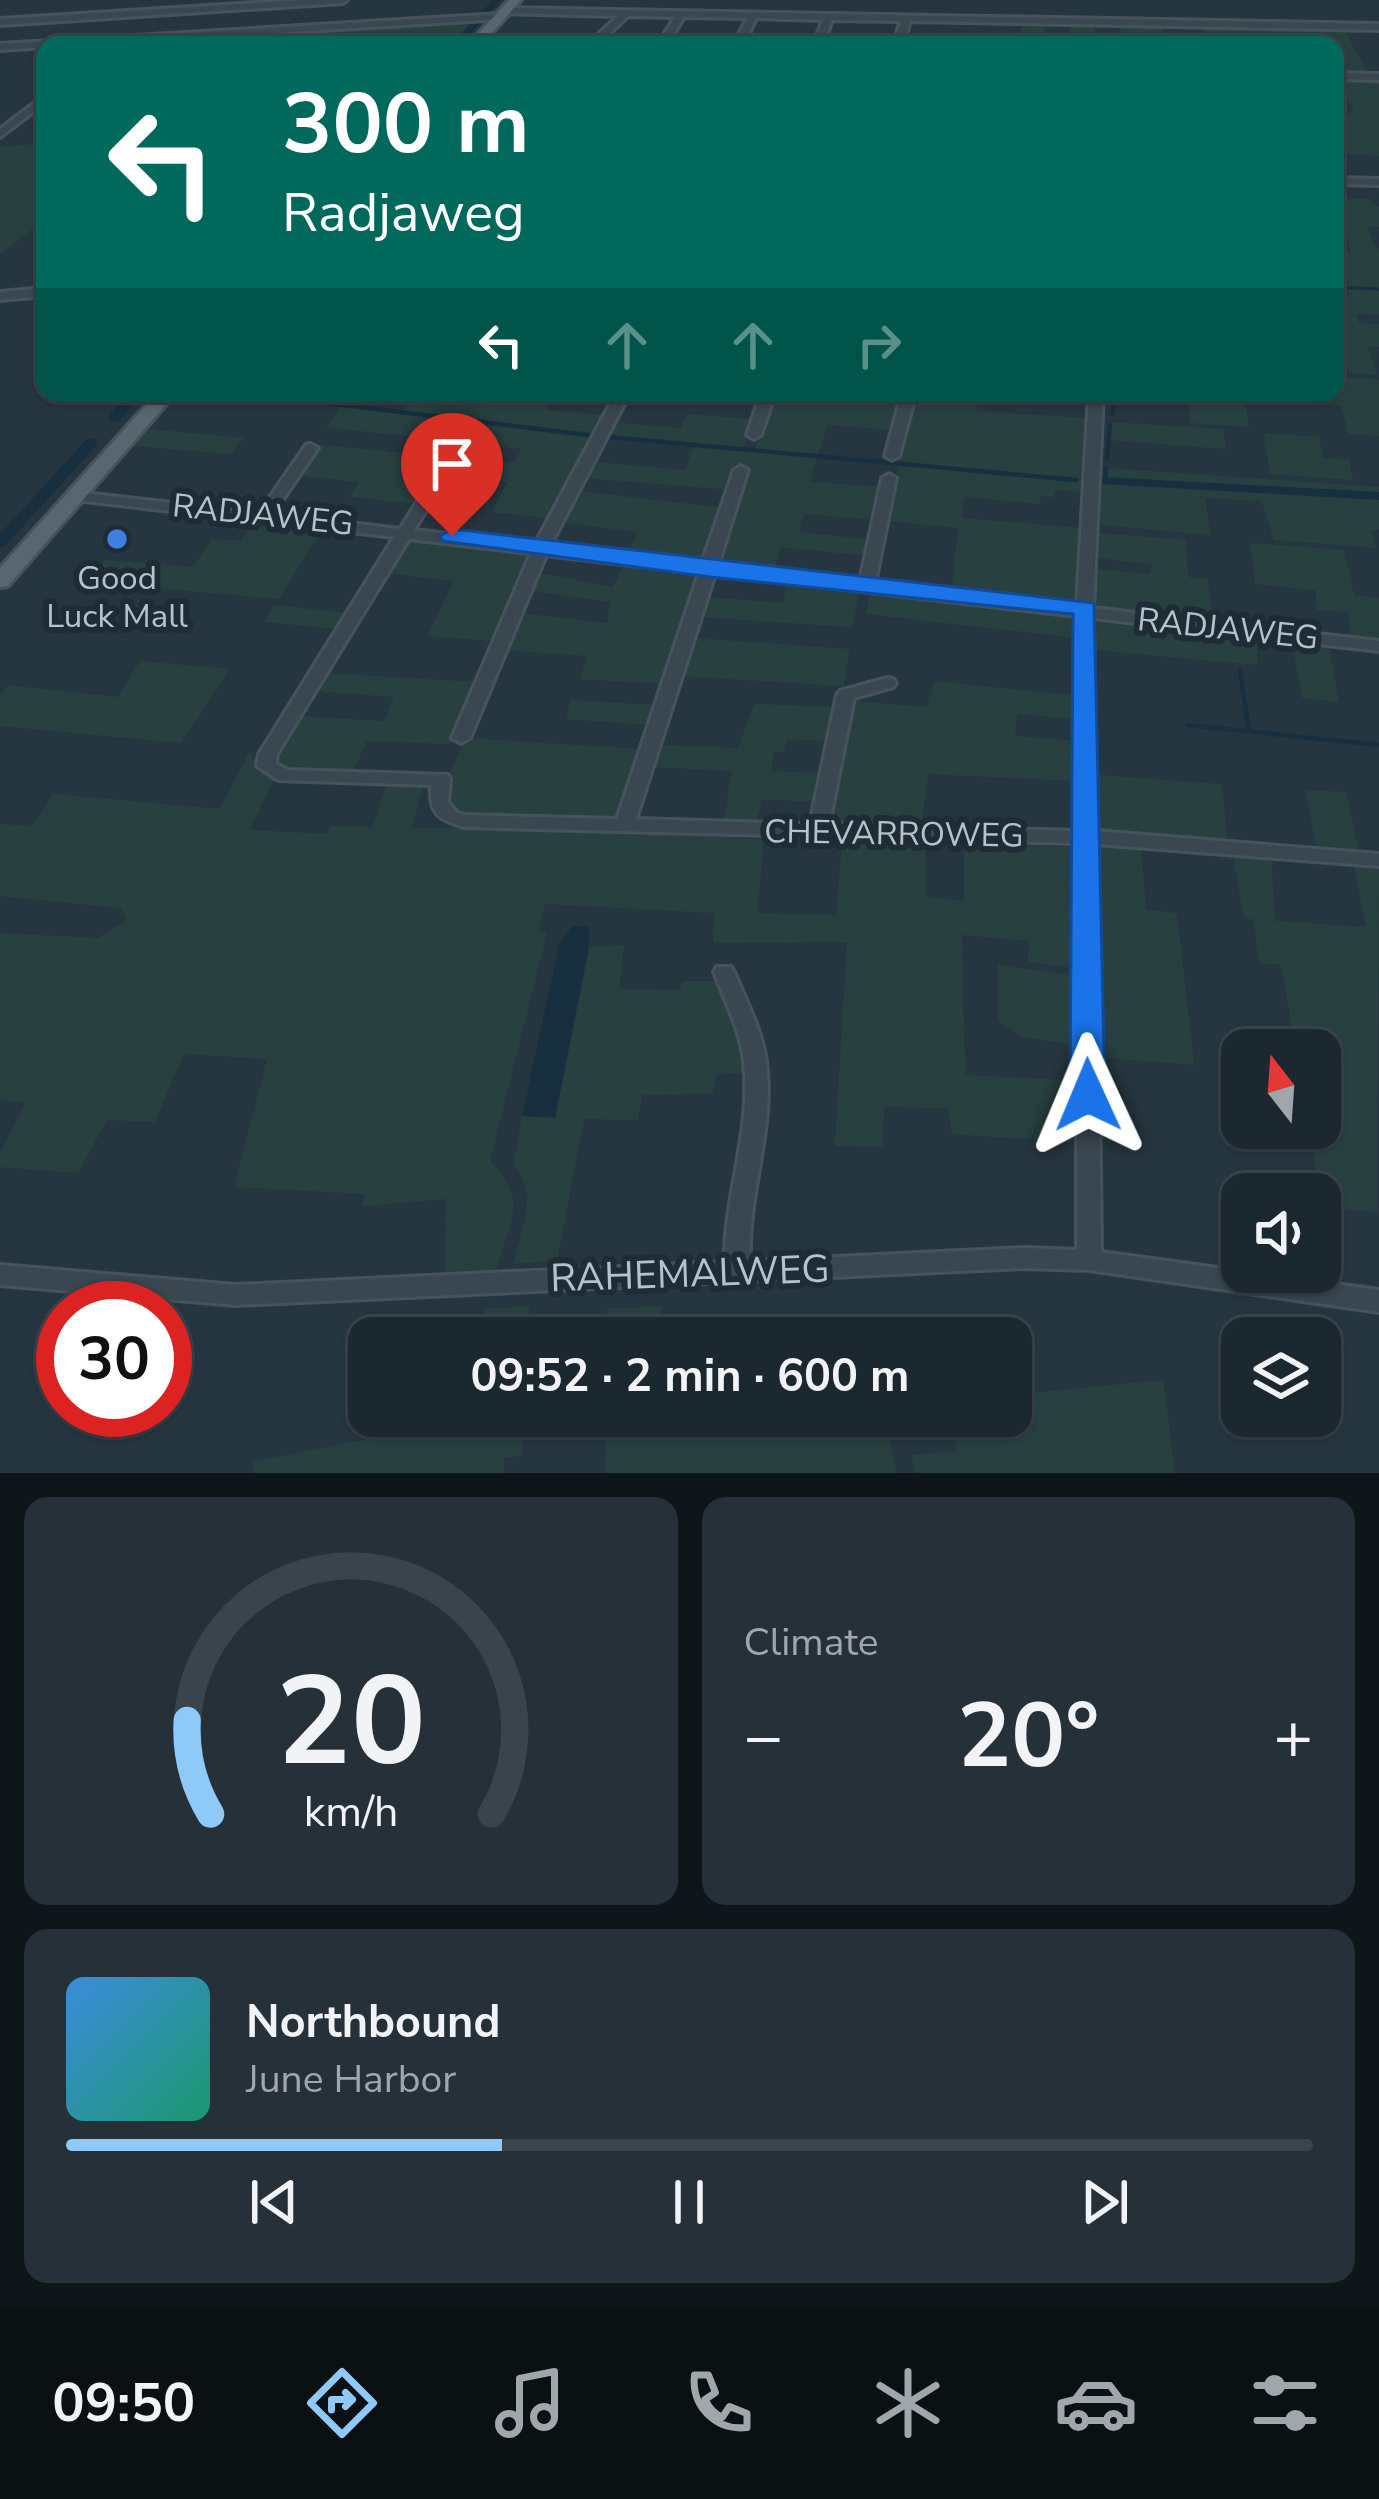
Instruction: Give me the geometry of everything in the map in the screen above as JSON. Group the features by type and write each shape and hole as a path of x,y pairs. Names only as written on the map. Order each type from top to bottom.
{"main road":[{"path":"482,36 502,11"},
{"path":"0,580 159,402"}],"street":[{"path":"0,22 344,0"},
{"path":"608,13 615,0"},
{"path":"177,36 502,11 1379,27"},
{"path":"602,36 626,13"},
{"path":"668,36 681,14"},
{"path":"743,36 752,15"},
{"path":"821,36 828,16"},
{"path":"901,36 907,18"},
{"path":"205,36 208,33"},
{"path":"0,46 36,45"},
{"path":"1344,76 1379,77"},
{"path":"0,134 36,105"},
{"path":"1344,181 1379,182"},
{"path":"0,296 36,293"},
{"path":"461,738 542,546 620,402"},
{"path":"754,435 765,402"},
{"path":"892,456 907,402"},
{"path":"1089,1260 1085,608 1096,402"},
{"path":"265,515 311,448"},
{"path":"406,531 455,452"},
{"path":"624,826 741,470"},
{"path":"867,584 889,478"},
{"name":"RADJAWEG","path":"76,496 542,546 710,570 1085,608 1102,616 1379,646"},
{"name":"CHEVARROWEG","path":"406,531 268,754 266,766 285,776 441,779 439,803 450,817 464,821 1089,839 1379,860"},
{"path":"818,834 846,695 886,683"},
{"path":"724,971 755,1068 745,1194 734,1237 738,1272"},
{"name":"RAHEMALWEG","path":"0,1275 236,1295 1089,1260 1379,1301"}],"green space":[{"path":"474,18 459,36 292,36 299,29"},
{"path":"1022,21 1045,21 1044,36 1019,36"},
{"path":"1072,22 1094,22 1095,36 1069,36"},
{"path":"1120,23 1160,25 1163,36 1121,36"},
{"path":"1201,26 1343,28 1369,75 1344,75 1344,36 1204,36"},
{"path":"1344,77 1379,78 1379,156 1344,154 1344,113 1354,113 1351,103 1344,100"},
{"path":"36,144 36,227 0,254 0,147"},
{"path":"1344,199 1370,199 1379,207 1379,227 1367,227 1379,253 1379,315 1356,314 1359,323 1379,324 1379,347 1368,347 1377,375 1344,373 1344,251 1351,251 1344,228"},
{"path":"1344,377 1379,380 1379,436 1348,434 1341,405 1300,402 1344,402"},
{"path":"410,402 551,402 547,410 606,415 549,518 492,512 507,482 452,474 462,458 514,462 521,449 326,427 342,405 402,412"},
{"path":"771,402 902,402 894,430 827,425 810,482 885,487 879,520 804,514 799,532 874,540 869,556 781,547 773,573 715,567 746,467 738,467 731,490 585,478 594,462 685,470 694,445 609,437 618,423 681,428 687,414 753,419 743,449 755,451"},
{"path":"910,402 978,402 977,411 1085,418 1083,492 1055,490 1054,497 1040,496 1040,504 964,497 962,518 1082,528 1080,604 952,591 958,528 888,521"},
{"path":"1188,402 1246,402 1249,427 1190,423"},
{"path":"1111,422 1223,429 1226,449 1108,440"},
{"path":"148,429 244,438 231,454 133,446"},
{"path":"1264,433 1319,437 1323,458 1349,460 1353,480 1270,474"},
{"path":"322,445 445,457 418,504 350,497 359,482 301,476"},
{"path":"1106,468 1379,487 1379,529 1371,530 1376,548 1274,540 1262,501 1205,498 1211,535 1101,525 1100,481"},
{"path":"579,491 724,508 704,567 627,557 637,532 562,522"},
{"path":"257,518 325,525 279,599 90,582 105,560 193,567 212,539 241,541"},
{"path":"1100,533 1186,540 1188,577 1208,579 1213,624 1096,609 1091,602 1094,569 1150,574 1153,565 1098,558"},
{"path":"408,534 536,548 495,641 428,636 453,581 386,573"},
{"path":"1250,543 1344,550 1354,595 1379,598 1379,642 1351,640 1348,612 1317,610 1315,590 1255,584"},
{"path":"626,562 703,572 665,684 580,679 587,656 503,650 519,613 607,623 611,602 532,591 539,573 613,587"},
{"path":"788,579 861,586 851,627 699,617 706,597 783,603"},
{"path":"871,587 1077,610 1077,638 866,614"},
{"path":"274,605 346,613 336,629 264,622"},
{"path":"1093,619 1257,635 1257,665 1095,650"},
{"path":"692,638 850,649 843,686 680,676"},
{"path":"1292,640 1328,643 1339,702 1302,698"},
{"path":"140,661 230,669 181,743 0,726 0,696 8,685 118,697"},
{"path":"325,673 477,682 450,744 367,741 352,773 285,772 272,763 296,716 384,721 394,697 316,691"},
{"path":"934,681 1079,696 1078,719 1017,714 1015,736 1077,741 1077,781 928,774 921,831 823,828 849,701 928,707"},
{"path":"571,700 654,705 648,725 565,719"},
{"path":"754,704 835,707 829,741 787,739 784,752 773,752 772,771 819,773 814,802 763,799 756,824 723,824 732,771 655,767 661,745 738,748"},
{"path":"465,738 641,749 618,819 465,816 446,802 448,778"},
{"path":"249,753 274,779 250,830 326,834 331,826 373,827 387,783 424,784 411,828 637,831 764,840 757,913 836,915 842,841 926,843 925,897 964,901 964,844 1073,847 1076,968 1028,962 1029,941 962,935 965,1075 1072,1080 1071,1142 952,1134 948,1108 884,1107 883,1147 835,1146 847,942 713,943 714,913 545,904 538,931 547,932 490,1161 513,1200 496,1271 445,1272 446,1199 362,1206 365,1194 234,1187 267,1059 184,1054 155,1122 107,1120 78,1173 0,1167 0,1152 26,1103 0,1099 0,933 99,938 127,919 121,908 0,896 0,824 33,826 53,794 219,809"},
{"path":"1097,775 1222,784 1227,842 1098,831"},
{"path":"1305,790 1346,792 1359,852 1317,848"},
{"path":"1100,844 1141,846 1146,910 1177,913 1194,1065 1095,1057"},
{"path":"1233,855 1271,857 1275,921 1366,927 1353,862 1379,865 1377,1212 1341,1209 1341,1173 1317,1173 1313,1149 1341,1149 1341,1029 1292,1029 1281,965 1260,963 1253,919 1244,918"},
{"path":"624,945 619,989 680,990 682,981 722,981 743,1040 746,1073 716,1074 713,1094 642,1095 638,1120 584,1119 557,1261 513,1264 527,1200 514,1164 522,1116 555,1117 589,947"},
{"path":"998,965 1076,976 1076,1045 1022,1037 998,1021"},
{"path":"529,1306 528,1317 485,1317 485,1309"},
{"path":"662,1306 662,1317 607,1317 607,1309"},
{"path":"1163,1380 1175,1473 915,1473 912,1455 957,1451 954,1437 1032,1437 1032,1393"},
{"path":"379,1437 523,1437 522,1456 504,1457 504,1473 253,1473 253,1462"},
{"path":"606,1437 890,1437 896,1473 605,1473"}],"water":[{"path":"572,926 589,926 589,947 555,1118 522,1116 559,945"}],"waterway":[{"path":"463,36 497,0"},
{"path":"1344,287 1379,289"},
{"path":"114,418 129,402"},
{"path":"318,402 596,436"},
{"path":"318,402 326,403"},
{"path":"1113,414 1114,402"},
{"path":"1107,458 1110,425"},
{"path":"609,437 1076,480"},
{"path":"0,543 92,442"},
{"path":"1105,481 1106,468"},
{"path":"1105,481 1379,496"},
{"path":"1240,671 1249,731"},
{"path":"1187,725 1379,745"}],"place":[{"name":"Good Luck Mall","path":"117,539"}],"route":[{"path":"452,536 710,570 1085,608 1088,1095"}]}
